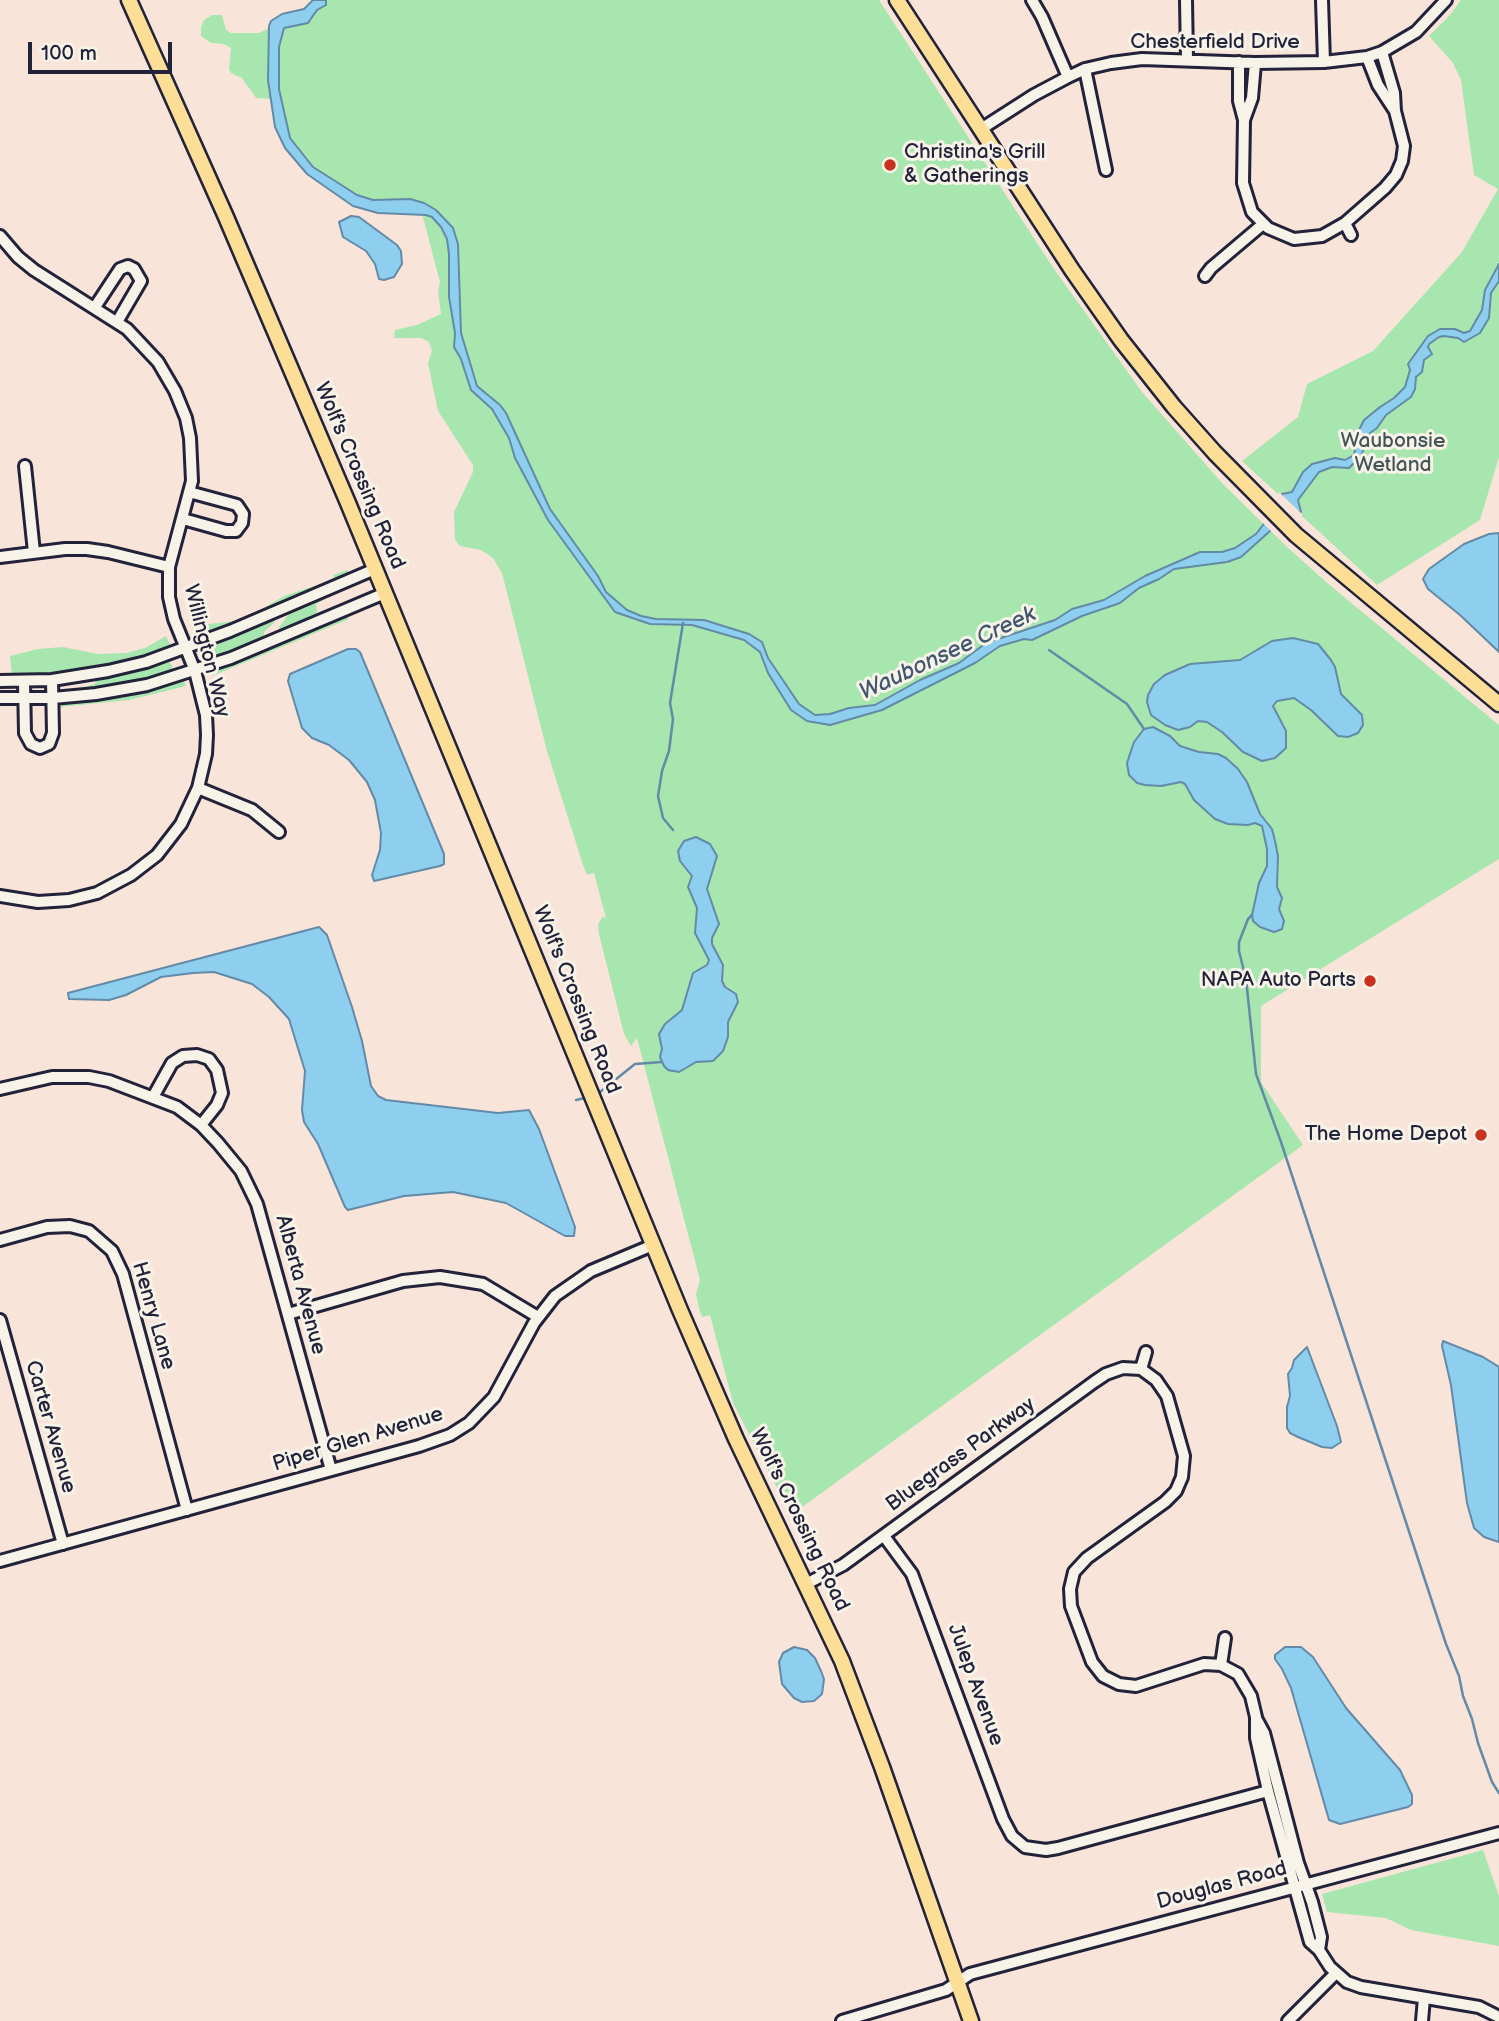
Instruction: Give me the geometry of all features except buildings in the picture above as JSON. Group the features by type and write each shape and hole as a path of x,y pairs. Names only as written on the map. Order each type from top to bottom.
{"main road":[{"name":"Wolf's Crossing Road","path":"129,0 247,264 653,1245 736,1438 852,1686 971,2021"},
{"path":"897,0 1072,270 1121,340 1174,407 1296,535 1499,704"}],"street":[{"path":"1032,0 1068,77"},
{"path":"1186,0 1187,59"},
{"path":"1322,0 1324,62"},
{"name":"Chesterfield Drive","path":"981,129 1034,95 1085,69 1142,59 1255,63 1324,62 1367,57 1382,52 1416,32 1446,0"},
{"path":"1239,62 1238,90 1244,120 1242,183 1250,208 1263,224 1286,237 1303,240 1327,234 1345,223 1385,188 1399,167 1404,146 1395,111 1394,93 1382,52"},
{"path":"1367,57 1378,86 1395,111"},
{"path":"1244,120 1252,98 1255,63"},
{"path":"1085,69 1106,170"},
{"path":"1345,223 1351,235"},
{"path":"1205,276 1263,224"},
{"name":"Willington Way","path":"0,236 18,257 34,270 95,307 142,342 175,391 186,418 190,438 192,481 169,567 169,597 174,619 195,671 206,715 207,734 206,754 198,788 181,824 157,855 131,875 97,893 69,900 37,902 0,896"},
{"path":"95,307 120,270 128,266 134,269 141,281 117,322"},
{"path":"25,466 34,552"},
{"path":"183,519 236,531 242,523 243,514 237,505 189,492"},
{"path":"0,557 87,549 169,567"},
{"path":"0,681 52,680 134,666 186,649 375,569"},
{"path":"0,698 24,700 122,690 195,671 231,659 385,593"},
{"path":"23,682 27,740 40,748 49,744 52,738 52,680"},
{"path":"198,788 252,810 279,832"},
{"path":"153,1097 172,1063 183,1056 197,1055 209,1059 217,1070 222,1093 217,1105 201,1125"},
{"name":"Alberta Avenue","path":"0,1089 52,1077 89,1077 109,1081 177,1107 201,1125 241,1171 257,1204 331,1470"},
{"name":"Henry Lane","path":"0,1240 47,1227 70,1226 89,1231 112,1251 123,1274 187,1510"},
{"name":"Piper Glen Avenue","path":"0,1561 436,1441 469,1423 487,1406 500,1389 538,1317 555,1296 576,1280 653,1245"},
{"path":"288,1314 403,1281 440,1276 483,1284 538,1317"},
{"name":"Carter Avenue","path":"0,1320 63,1544"},
{"path":"1146,1352 1141,1369 1156,1380 1167,1395 1184,1456 1182,1477 1176,1491 1165,1502 1087,1558 1074,1572 1067,1581 1071,1606 1092,1662 1107,1684 1136,1686 1204,1664 1221,1665 1244,1680 1264,1733 1321,1937 1320,1951"},
{"name":"Bluegrass Parkway","path":"806,1584 843,1566 1094,1382 1123,1368 1141,1369"},
{"name":"Julep Avenue","path":"884,1536 912,1574 1003,1819 1012,1836 1025,1850 1059,1848 1268,1791"},
{"path":"1221,1665 1225,1638"},
{"path":"1256,1717 1256,1738 1268,1791 1310,1942 1336,1973 1348,1982 1361,1987 1479,2007 1499,2017"},
{"name":"Douglas Road","path":"842,2021 946,1990 970,1974 1499,1833"},
{"path":"1288,2021 1336,1973"},
{"path":"1422,2021 1424,1998"}],"green space":[{"path":"326,0 879,0 1054,269 1142,392 1223,484 1286,546 1499,725 1499,859 1261,1006 1261,1082 1303,1145 791,1515 733,1403 710,1315 702,1317 699,1308 696,1294 700,1280 637,1038 631,1046 624,1034 599,934 598,925 602,917 606,918 594,873 587,875 583,865 547,751 502,573 493,558 481,550 460,546 455,540 454,512 473,472 473,465 438,411 428,363 432,351 429,342 421,338 394,338 395,330 417,325 441,314 438,291 440,282 419,202 410,199 373,201 357,195 313,167 290,138 279,89 279,47 284,28 308,23 317,10 326,5"},
{"name":"Waubonsie Wetland","path":"1461,0 1499,0 1499,457 1480,520 1377,585 1242,461 1298,417 1307,384 1373,351 1462,252 1498,189 1474,175 1461,80 1453,63 1429,36"},
{"path":"212,15 222,15 226,30 231,33 259,33 269,28 268,80 271,99 256,98 242,78 231,73 231,48 224,44 211,43 201,36 204,20"},
{"path":"347,570 349,573 346,576 331,583 197,638 193,626 235,621 284,596 332,580 333,575"},
{"path":"329,593 327,598 316,604 317,613 280,631 279,627 288,611"},
{"path":"345,613 349,619 212,676 213,669"},
{"path":"275,616 274,623 264,632 264,638 217,657 212,655 209,648 212,643"},
{"path":"166,636 171,647 167,651 115,665 57,674 12,676 10,656 38,649 63,647 98,654 126,653 145,648"},
{"path":"169,662 172,671 163,675 125,685 78,691 95,684 97,678"},
{"path":"184,680 186,686 129,700 60,707 68,701"},
{"path":"1483,1850 1499,1896 1499,1946 1411,1930 1386,1918 1327,1912 1322,1894"}],"water":[{"path":"313,0 326,0 326,5 317,10 308,23 284,28 279,47 279,89 290,138 313,167 357,195 373,200 410,199 424,203 436,210 453,228 458,244 461,333 477,386 506,413 550,509 598,576 606,592 627,610 641,616 704,620 749,634 762,642 768,658 799,704 815,715 875,705 920,680 959,663 986,643 1055,620 1072,609 1104,600 1145,576 1200,552 1222,552 1235,548 1256,534 1277,507 1282,494 1292,492 1303,472 1312,464 1335,458 1345,460 1354,455 1364,420 1405,387 1410,370 1408,364 1428,336 1440,329 1455,329 1464,333 1470,331 1482,310 1485,290 1499,264 1499,281 1491,293 1489,318 1480,333 1464,342 1458,338 1444,336 1429,344 1432,354 1424,360 1411,397 1386,415 1370,433 1361,456 1349,468 1332,467 1319,472 1298,500 1301,512 1280,522 1241,557 1227,562 1174,569 1139,588 1120,603 1082,616 1032,640 1024,639 1000,646 975,663 882,710 830,725 807,721 791,710 768,673 760,652 744,640 692,625 650,624 615,612 548,520 515,458 509,438 492,409 471,390 454,347 455,333 449,297 449,254 447,239 441,227 432,217 426,215 378,213 353,206 307,174 285,148 275,127 268,80 269,26 271,21 282,14 304,9"},
{"path":"351,216 359,217 397,245 401,251 402,264 394,277 379,279 375,264 366,251 343,237 339,222"},
{"path":"1499,533 1499,652 1428,589 1423,579 1429,569 1464,544"},
{"path":"1293,638 1318,644 1331,660 1341,694 1362,715 1363,725 1358,733 1348,737 1338,736 1294,698 1277,701 1273,706 1286,731 1286,748 1275,758 1262,761 1243,752 1207,722 1198,721 1190,727 1178,730 1151,715 1148,695 1154,684 1165,675 1190,664 1240,660 1272,641"},
{"path":"348,649 360,652 444,854 444,864 440,866 374,881 372,875 380,850 381,833 375,800 367,782 349,760 329,745 312,738 302,728 288,681 290,674"},
{"path":"1153,727 1170,736 1180,746 1226,758 1247,782 1260,814 1272,829 1275,841 1278,856 1277,887 1282,898 1279,909 1284,921 1282,929 1274,932 1253,921 1259,883 1267,866 1267,849 1262,826 1255,823 1228,824 1215,819 1194,800 1181,782 1161,786 1145,785 1137,783 1129,775 1127,763 1134,742 1144,729"},
{"path":"696,837 710,844 717,856 707,889 719,924 712,944 723,965 722,981 725,987 736,994 738,1002 728,1022 728,1037 723,1051 713,1061 696,1062 679,1072 668,1070 664,1066 660,1057 662,1049 659,1034 665,1024 682,1010 693,973 707,965 709,960 695,933 697,908 688,887 692,876 680,861 678,851 684,841"},
{"path":"319,927 327,935 362,1041 371,1086 378,1096 386,1100 498,1113 529,1110 539,1129 575,1227 574,1236 565,1236 506,1203 453,1192 404,1196 348,1210 318,1144 304,1122 302,1110 305,1071 289,1019 269,997 252,984 214,972 193,973 161,977 126,995 109,1000 69,999 68,993"},
{"path":"1443,1341 1483,1357 1499,1367 1499,1542 1484,1537 1474,1528 1467,1503"},
{"path":"1307,1347 1341,1442 1332,1448 1322,1447 1298,1437 1287,1428 1290,1396 1288,1374 1294,1360"},
{"path":"794,1647 807,1650 815,1658 824,1679 822,1694 814,1701 802,1702 794,1698 782,1684 779,1662 783,1653"},
{"path":"1285,1647 1301,1647 1313,1657 1346,1708 1400,1770 1412,1795 1412,1804 1340,1824 1329,1820 1291,1688 1275,1659 1275,1655"}],"pier":[{"path":"1279,492 1303,515 1282,525 1273,533 1261,521 1274,505"}],"waterway":[{"path":"673,830 663,818 658,796 669,751 673,719 670,703 683,623"},
{"path":"1049,650 1127,704 1144,729"},
{"path":"1252,915 1239,942 1239,951 1246,979 1256,1074 1459,1676 1478,1743 1492,1782 1499,1793"},
{"path":"600,1092 635,1064 662,1062"},
{"path":"576,1100 585,1098"}],"place":[{"name":"Christina's Grill & Gatherings","path":"890,165"},
{"name":"NAPA Auto Parts","path":"1370,981"},
{"name":"The Home Depot","path":"1481,1135"}],"water label":[{"name":"Waubonsee Creek","path":"948,654"}]}
